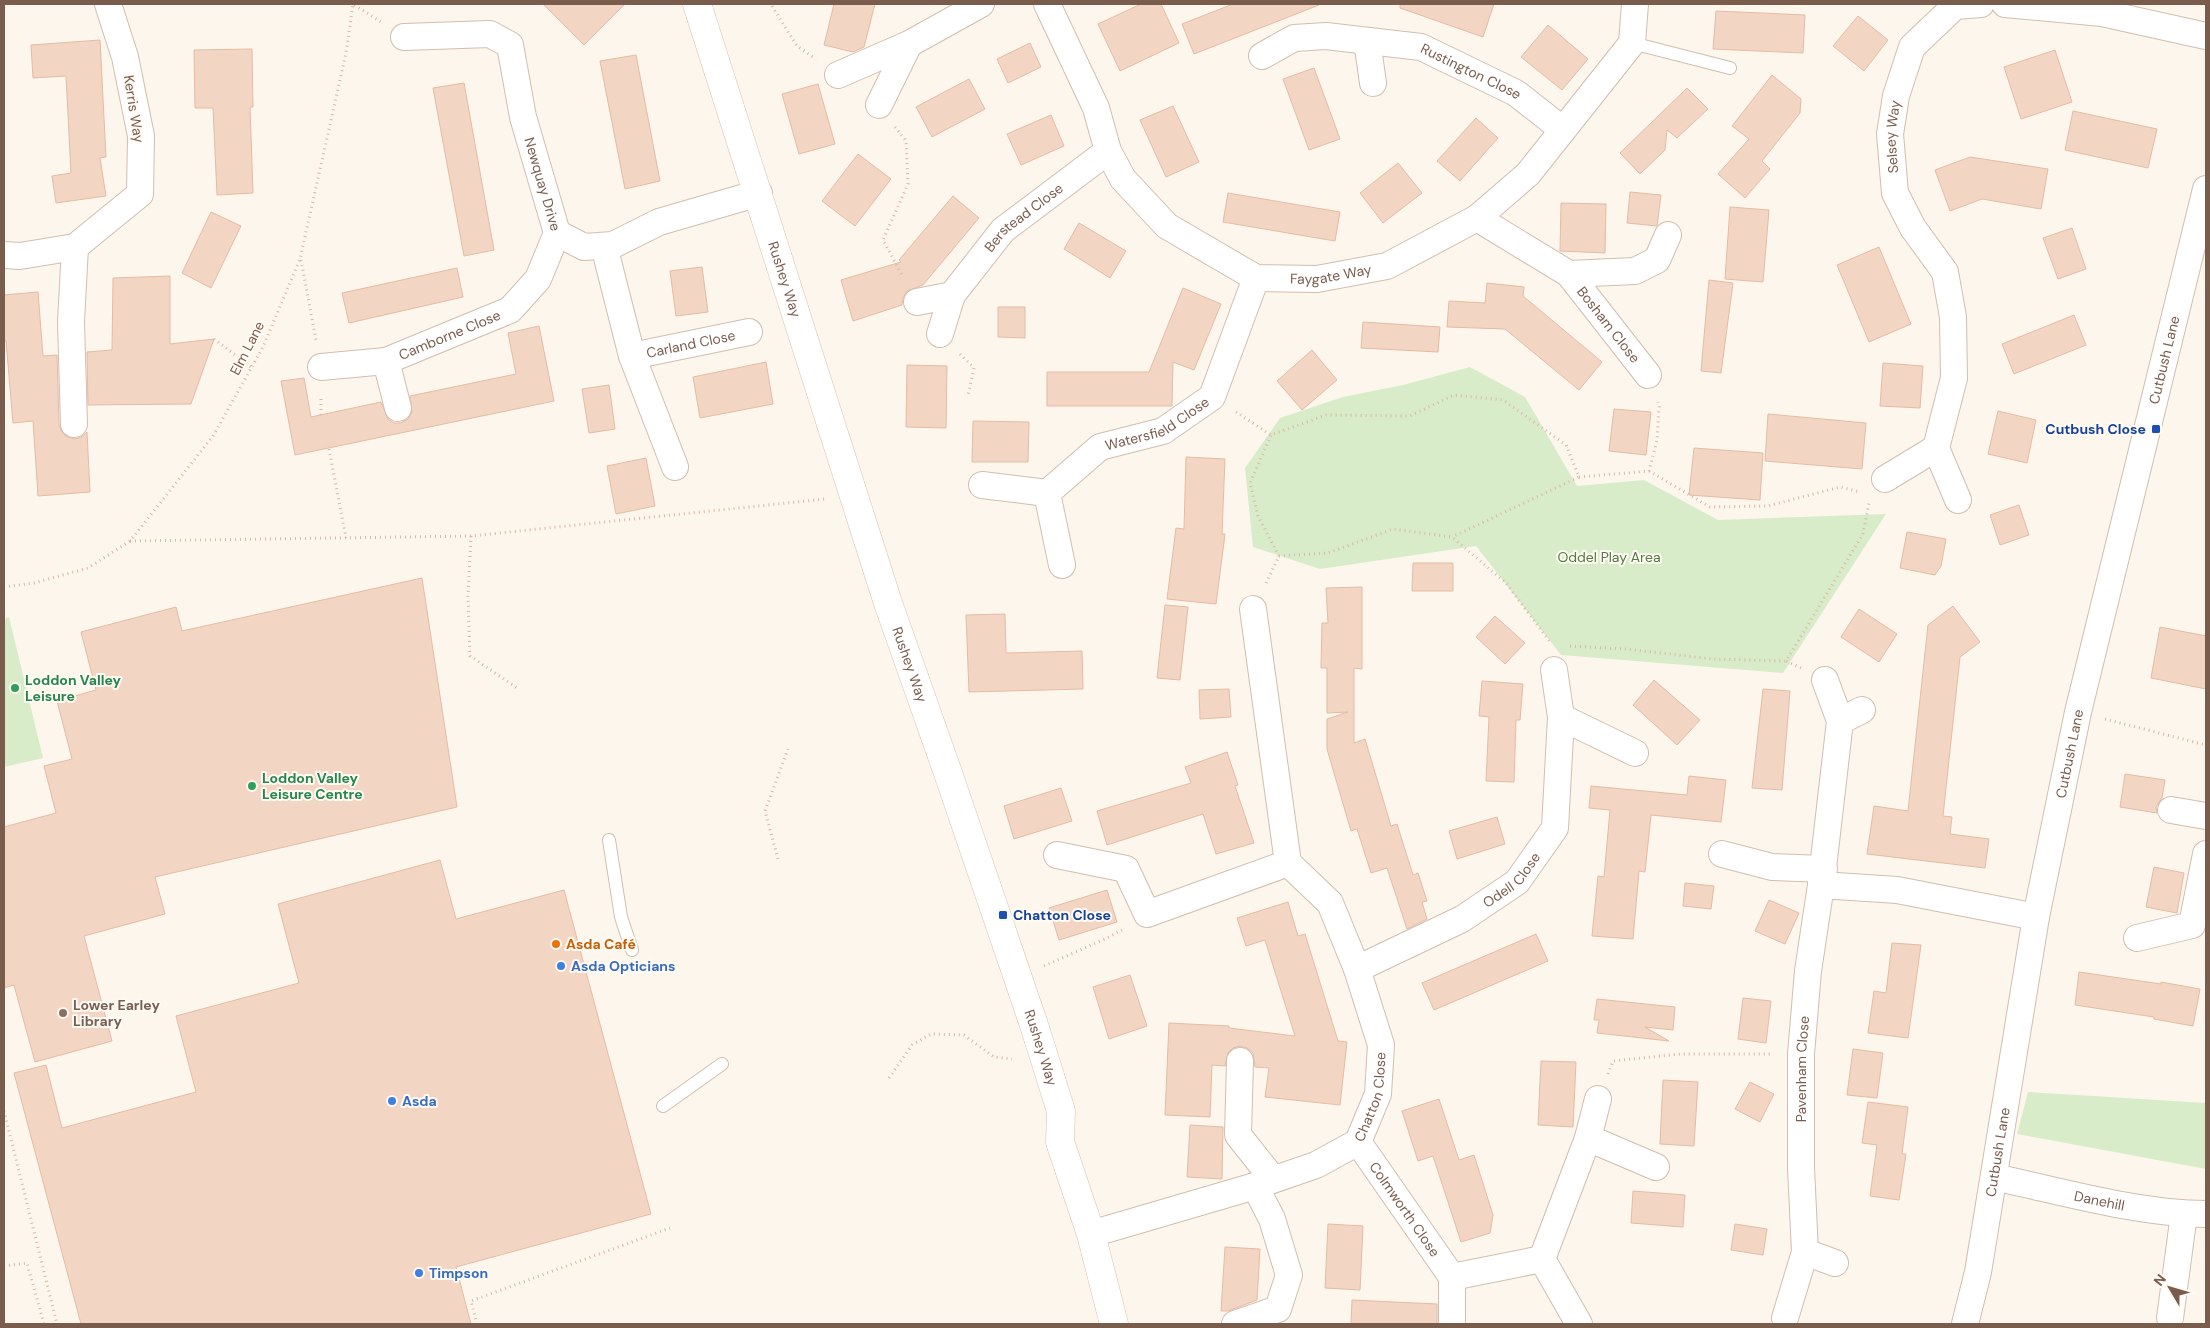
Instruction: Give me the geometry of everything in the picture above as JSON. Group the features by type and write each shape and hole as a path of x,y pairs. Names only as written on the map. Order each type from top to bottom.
{"street":[{"name":"Kerris Way","path":"4,255 20,256 75,247 140,194 141,136 125,57 108,4"},
{"name":"Rushey Way","path":"697,4 759,193 888,603 952,782 1034,1025 1061,1111 1060,1142 1091,1234 1114,1324"},
{"path":"838,74 909,44 981,4"},
{"name":"Faygate Way","path":"1047,4 1096,108 1108,150 1123,179 1167,226 1256,278 1317,279 1387,266 1477,218 1528,174 1632,43"},
{"path":"1632,43 1635,4"},
{"name":"Selsey Way","path":"1936,448 1954,378 1953,317 1945,272 1913,228 1895,193 1890,134 1896,96 1912,48 1955,5 1981,4"},
{"path":"2005,4 2102,13 2206,36"},
{"name":"Newquay Drive","path":"404,37 490,34 510,45 523,117 557,233 584,247 613,245 659,222 759,193"},
{"name":"Rustington Close","path":"1262,56 1294,38 1326,36 1421,47 1516,93 1563,130"},
{"path":"1367,41 1373,83"},
{"path":"879,105 909,44"},
{"name":"Berstead Close","path":"940,334 952,295 1003,230 1108,150"},
{"name":"Cutbush Lane","path":"1965,1324 1978,1272 2036,916 2078,712 2202,225 2206,189"},
{"name":"Bosham Close","path":"1477,218 1569,274 1648,375"},
{"name":"Camborne Close","path":"321,368 386,362 510,310 538,279 557,233"},
{"name":"Bosham Close","path":"1569,274 1635,271 1657,260 1668,235"},
{"name":"Carland Close","path":"604,246 632,356 675,467"},
{"path":"74,424 71,322 75,247"},
{"name":"Watersfield Close","path":"1047,493 1100,447 1162,432 1212,397 1256,278"},
{"path":"916,302 952,295"},
{"name":"Carland Close","path":"632,356 749,332"},
{"name":"Camborne Close","path":"386,362 398,408"},
{"path":"1878,487 1936,448 1958,500"},
{"path":"982,485 1047,493 1062,565"},
{"path":"1057,855 1126,870 1148,914 1288,863 1253,610"},
{"name":"Odell Close","path":"1357,969 1462,919 1517,882 1555,828 1561,717 1553,657"},
{"name":"Pavenham Close","path":"1780,1322 1805,1252 1801,1168 1801,1054 1808,971 1822,877 1851,715 1825,680"},
{"path":"1561,717 1635,753"},
{"path":"2171,810 2206,816"},
{"path":"1722,854 1822,877 2036,916"},
{"path":"2137,938 2192,925 2206,854"},
{"name":"Chatton Close","path":"1091,1234 1316,1165 1358,1142 1378,1094 1381,1045 1357,969 1330,903 1288,863"},
{"path":"1235,1324 1278,1309 1289,1274 1272,1219 1264,1182 1238,1135 1240,1061"},
{"path":"1542,1259 1588,1138 1598,1100"},
{"path":"1588,1138 1656,1167"},
{"name":"Colmworth Close","path":"1358,1142 1452,1277"},
{"name":"Danehill","path":"1994,1177 2107,1201 2195,1214"},
{"path":"2170,1318 2195,1214"},
{"path":"1805,1252 1835,1263"},
{"path":"1452,1324 1452,1277 1542,1259"},
{"path":"1542,1259 1579,1324"}],"lane":[{"path":"1632,43 1730,68"},
{"path":"609,840 621,917 632,950"},
{"path":"663,1106 722,1064"}],"path":[{"name":"Elm Lane","path":"4,587 34,584 88,568 130,541 213,436 263,347 300,259 346,53 353,4"},
{"path":"772,6 797,46 838,74"},
{"path":"879,105 906,141 908,184 883,240 916,302"},
{"path":"940,334 974,368 968,395"},
{"path":"214,339 251,367"},
{"path":"1648,375 1660,407 1657,440 1649,471"},
{"path":"1279,556 1258,516 1250,483 1271,435 1326,415 1410,416 1454,395 1503,400 1566,446 1579,477"},
{"path":"1212,397 1271,435"},
{"path":"329,448 346,538"},
{"path":"1452,537 1579,477 1649,471 1710,508 1768,506 1840,487 1878,487 1863,534 1786,661"},
{"path":"130,541 471,536 853,496"},
{"path":"1279,556 1328,553 1393,528 1452,537 1506,583 1553,657 1626,649 1713,659 1786,661 1825,680"},
{"path":"471,536 468,596 470,656 517,688"},
{"path":"1253,610 1279,556"},
{"path":"2078,712 2206,745"},
{"path":"778,859 764,811 788,749"},
{"path":"1044,966 1108,938 1148,914"},
{"path":"889,1078 912,1045 931,1034 964,1035 994,1056 1012,1059"},
{"path":"1598,1100 1613,1061 1680,1054 1801,1054"},
{"path":"4,1111 57,1324"},
{"path":"477,1324 470,1301 670,1228"},
{"path":"4,1266 26,1263 44,1324"}],"green space":[{"name":"Oddel Play Area","path":"1470,367 1525,397 1577,486 1644,480 1718,520 1886,514 1783,673 1561,655 1476,546 1320,569 1253,547 1245,468 1280,418 1343,397 1403,385"},
{"name":"Loddon Valley Leisure","path":"9,617 43,758 4,767 4,619"},
{"path":"2028,1092 2206,1103 2206,1169 2017,1134"}],"building":[{"path":"543,4 625,4 584,45"},
{"path":"834,4 875,4 864,47 853,52 824,45"},
{"path":"1141,4 1161,4 1179,43 1120,71 1098,24"},
{"path":"1233,4 1319,5 1194,54 1182,24"},
{"path":"1400,4 1494,4 1483,37 1400,8"},
{"path":"1716,11 1805,15 1803,53 1713,49"},
{"path":"1858,16 1888,40 1864,71 1833,46"},
{"path":"1548,25 1588,59 1562,90 1521,57"},
{"path":"100,40 106,157 100,158 106,196 56,203 52,176 71,173 66,76 33,78 31,45"},
{"path":"1030,43 1041,67 1008,83 997,59"},
{"path":"252,49 253,107 250,107 253,193 217,195 213,108 195,108 194,50"},
{"path":"2055,50 2072,102 2021,119 2004,67"},
{"path":"636,55 660,181 625,189 600,61"},
{"path":"1314,68 1340,139 1309,150 1283,79"},
{"path":"1772,75 1801,99 1800,113 1762,161 1770,169 1745,198 1718,174 1749,139 1732,126"},
{"path":"969,79 985,109 932,137 916,107"},
{"path":"464,83 494,250 464,256 433,88"},
{"path":"818,84 835,144 799,154 782,94"},
{"path":"1687,88 1708,109 1677,138 1667,130 1665,150 1640,174 1620,153"},
{"path":"1173,106 1199,162 1166,177 1140,120"},
{"path":"2073,111 2157,129 2148,168 2065,150"},
{"path":"1051,115 1064,146 1021,165 1007,134"},
{"path":"1476,118 1498,138 1460,181 1437,161"},
{"path":"858,154 891,179 855,226 822,201"},
{"path":"1970,157 2048,169 2041,209 1982,199 1950,211 1935,170"},
{"path":"1398,163 1422,193 1383,223 1360,193"},
{"path":"1630,192 1661,195 1657,226 1627,223"},
{"path":"1228,193 1340,212 1335,241 1223,222"},
{"path":"953,196 979,218 923,285 907,291 902,305 853,321 841,280 901,262 899,260"},
{"path":"1561,203 1606,204 1605,253 1560,251"},
{"path":"1730,207 1769,210 1763,282 1725,279"},
{"path":"211,212 241,226 211,288 182,273"},
{"path":"1079,223 1126,251 1110,278 1064,249"},
{"path":"2072,228 2086,269 2058,279 2043,238"},
{"path":"1879,247 1911,324 1869,342 1837,265"},
{"path":"702,267 708,312 676,316 670,271"},
{"path":"457,268 463,297 349,323 342,293"},
{"path":"170,276 170,344 214,339 191,404 88,405 87,352 112,350 113,278"},
{"path":"1709,280 1733,283 1721,373 1701,371"},
{"path":"1487,283 1524,287 1523,296 1602,362 1579,390 1505,329 1447,327 1449,301 1485,303"},
{"path":"1183,288 1221,304 1194,370 1173,362 1172,406 1047,406 1047,372 1149,372"},
{"path":"38,292 43,356 57,355 59,425 67,437 75,439 87,432 90,492 38,496 33,421 13,423 6,341 4,341 4,295"},
{"path":"998,307 1025,307 1025,338 998,337"},
{"path":"2074,315 2086,345 2014,374 2002,344"},
{"path":"1363,322 1440,327 1438,352 1361,348"},
{"path":"539,326 554,401 295,455 281,381 304,378 311,417 381,402 388,419 394,423 401,423 408,419 412,412 410,396 516,374 508,333"},
{"path":"1312,350 1337,380 1302,410 1277,381"},
{"path":"766,362 773,404 700,418 693,377"},
{"path":"1883,363 1923,366 1920,408 1880,406"},
{"path":"907,365 947,366 946,428 906,427"},
{"path":"609,385 615,429 589,433 582,389"},
{"path":"1614,409 1651,412 1646,455 1609,451"},
{"path":"1998,411 2036,420 2027,463 1988,454"},
{"path":"1768,414 1866,423 1862,469 1765,461"},
{"path":"973,421 1029,422 1028,462 972,462"},
{"path":"1694,448 1763,453 1760,500 1689,495"},
{"path":"1186,457 1225,459 1222,534 1225,534 1216,604 1167,599 1176,528 1184,529"},
{"path":"646,458 655,506 616,514 607,466"},
{"path":"2019,505 2029,535 2000,545 1990,515"},
{"path":"1907,532 1946,539 1941,566 1935,575 1900,568"},
{"path":"1413,563 1453,563 1453,591 1412,591"},
{"name":"Loddon Valley Leisure Centre","path":"422,578 457,807 155,877 165,914 84,936 112,1041 35,1062 14,985 4,988 4,827 56,813 44,766 72,759 57,701 96,690 81,632 176,607 182,631"},
{"path":"1362,587 1362,669 1354,668 1354,743 1365,739 1391,826 1397,824 1413,875 1418,873 1427,901 1422,902 1427,919 1407,929 1387,868 1371,873 1357,829 1351,831 1327,749 1327,719 1348,712 1327,713 1327,668 1321,668 1322,623 1328,623 1326,588"},
{"path":"1165,605 1188,607 1180,680 1157,678"},
{"path":"1953,606 1980,642 1960,657 1943,816 1952,817 1950,834 1989,839 1985,868 1867,854 1874,806 1908,811 1928,625"},
{"path":"1859,609 1897,634 1879,662 1841,637"},
{"path":"1005,614 1006,653 1082,651 1083,689 969,692 966,615"},
{"path":"1495,616 1525,643 1505,664 1476,637"},
{"path":"2160,627 2206,636 2206,689 2151,678"},
{"path":"1654,680 1700,720 1677,745 1633,705"},
{"path":"1482,681 1523,684 1520,720 1516,720 1514,782 1486,781 1489,717 1479,716"},
{"path":"1229,689 1231,717 1200,719 1199,690"},
{"path":"1763,689 1790,691 1782,790 1752,788"},
{"path":"1227,752 1238,785 1235,786 1254,843 1216,854 1203,814 1107,845 1097,811 1191,783 1185,767"},
{"path":"2125,774 2165,780 2162,798 2156,807 2157,813 2120,807"},
{"path":"1689,776 1726,780 1721,822 1651,815 1645,872 1639,871 1633,939 1592,936 1598,876 1604,877 1610,810 1589,808 1591,786 1687,795"},
{"path":"1061,788 1072,821 1014,839 1004,806"},
{"path":"1497,817 1505,844 1457,859 1449,831"},
{"name":"Asda","path":"440,860 456,919 564,890 651,1214 456,1267 471,1324 81,1324 14,1073 46,1065 62,1128 196,1092 176,1016 299,983 278,904"},
{"path":"2154,867 2184,873 2177,913 2146,907"},
{"path":"1685,883 1714,886 1711,909 1683,906"},
{"path":"1107,890 1117,922 1059,940 1049,908"},
{"path":"1769,900 1799,913 1785,944 1755,931"},
{"path":"1288,902 1298,936 1305,934 1338,1041 1347,1042 1340,1105 1265,1097 1269,1068 1255,1067 1253,1053 1247,1048 1240,1046 1233,1048 1228,1053 1225,1066 1212,1065 1210,1117 1165,1115 1169,1023 1229,1026 1229,1028 1295,1036 1265,940 1246,946 1237,918"},
{"path":"1536,934 1548,961 1434,1010 1422,983"},
{"path":"1892,943 1921,945 1908,1038 1868,1033 1874,991 1886,993"},
{"path":"2079,972 2161,984 2161,982 2200,989 2193,1026 2154,1019 2154,1017 2075,1005"},
{"path":"1130,975 1147,1026 1109,1039 1093,987"},
{"path":"1743,998 1771,1001 1766,1043 1738,1039"},
{"path":"1597,999 1675,1007 1673,1030 1645,1027 1669,1041 1597,1033 1599,1020 1594,1020"},
{"path":"1853,1049 1883,1053 1877,1098 1847,1095"},
{"path":"1541,1061 1576,1062 1573,1127 1538,1125"},
{"path":"1663,1080 1698,1082 1694,1146 1660,1144"},
{"path":"1750,1082 1774,1094 1760,1122 1735,1109"},
{"path":"1439,1099 1459,1160 1474,1155 1493,1215 1490,1233 1461,1242 1433,1156 1418,1161 1402,1111"},
{"path":"1868,1102 1908,1107 1902,1154 1906,1154 1899,1200 1870,1196 1877,1145 1862,1143"},
{"path":"1190,1125 1223,1127 1222,1179 1187,1177"},
{"path":"1633,1191 1685,1195 1683,1227 1631,1223"},
{"path":"1328,1224 1363,1226 1360,1290 1325,1288"},
{"path":"1735,1224 1767,1229 1763,1255 1731,1250"},
{"path":"1225,1247 1260,1249 1257,1300 1228,1311 1221,1311"},
{"path":"1352,1300 1437,1304 1437,1324 1351,1324"}],"place":[{"name":"Cutbush Close","path":"2156,429"},
{"name":"Loddon Valley Leisure","path":"15,688"},
{"name":"Loddon Valley Leisure Centre","path":"252,786"},
{"name":"Chatton Close","path":"1003,915"},
{"name":"Asda Café","path":"556,944"},
{"name":"Asda Opticians","path":"561,966"},
{"name":"Lower Earley Library","path":"63,1013"},
{"name":"Asda","path":"392,1101"},
{"name":"Timpson","path":"419,1273"}]}
